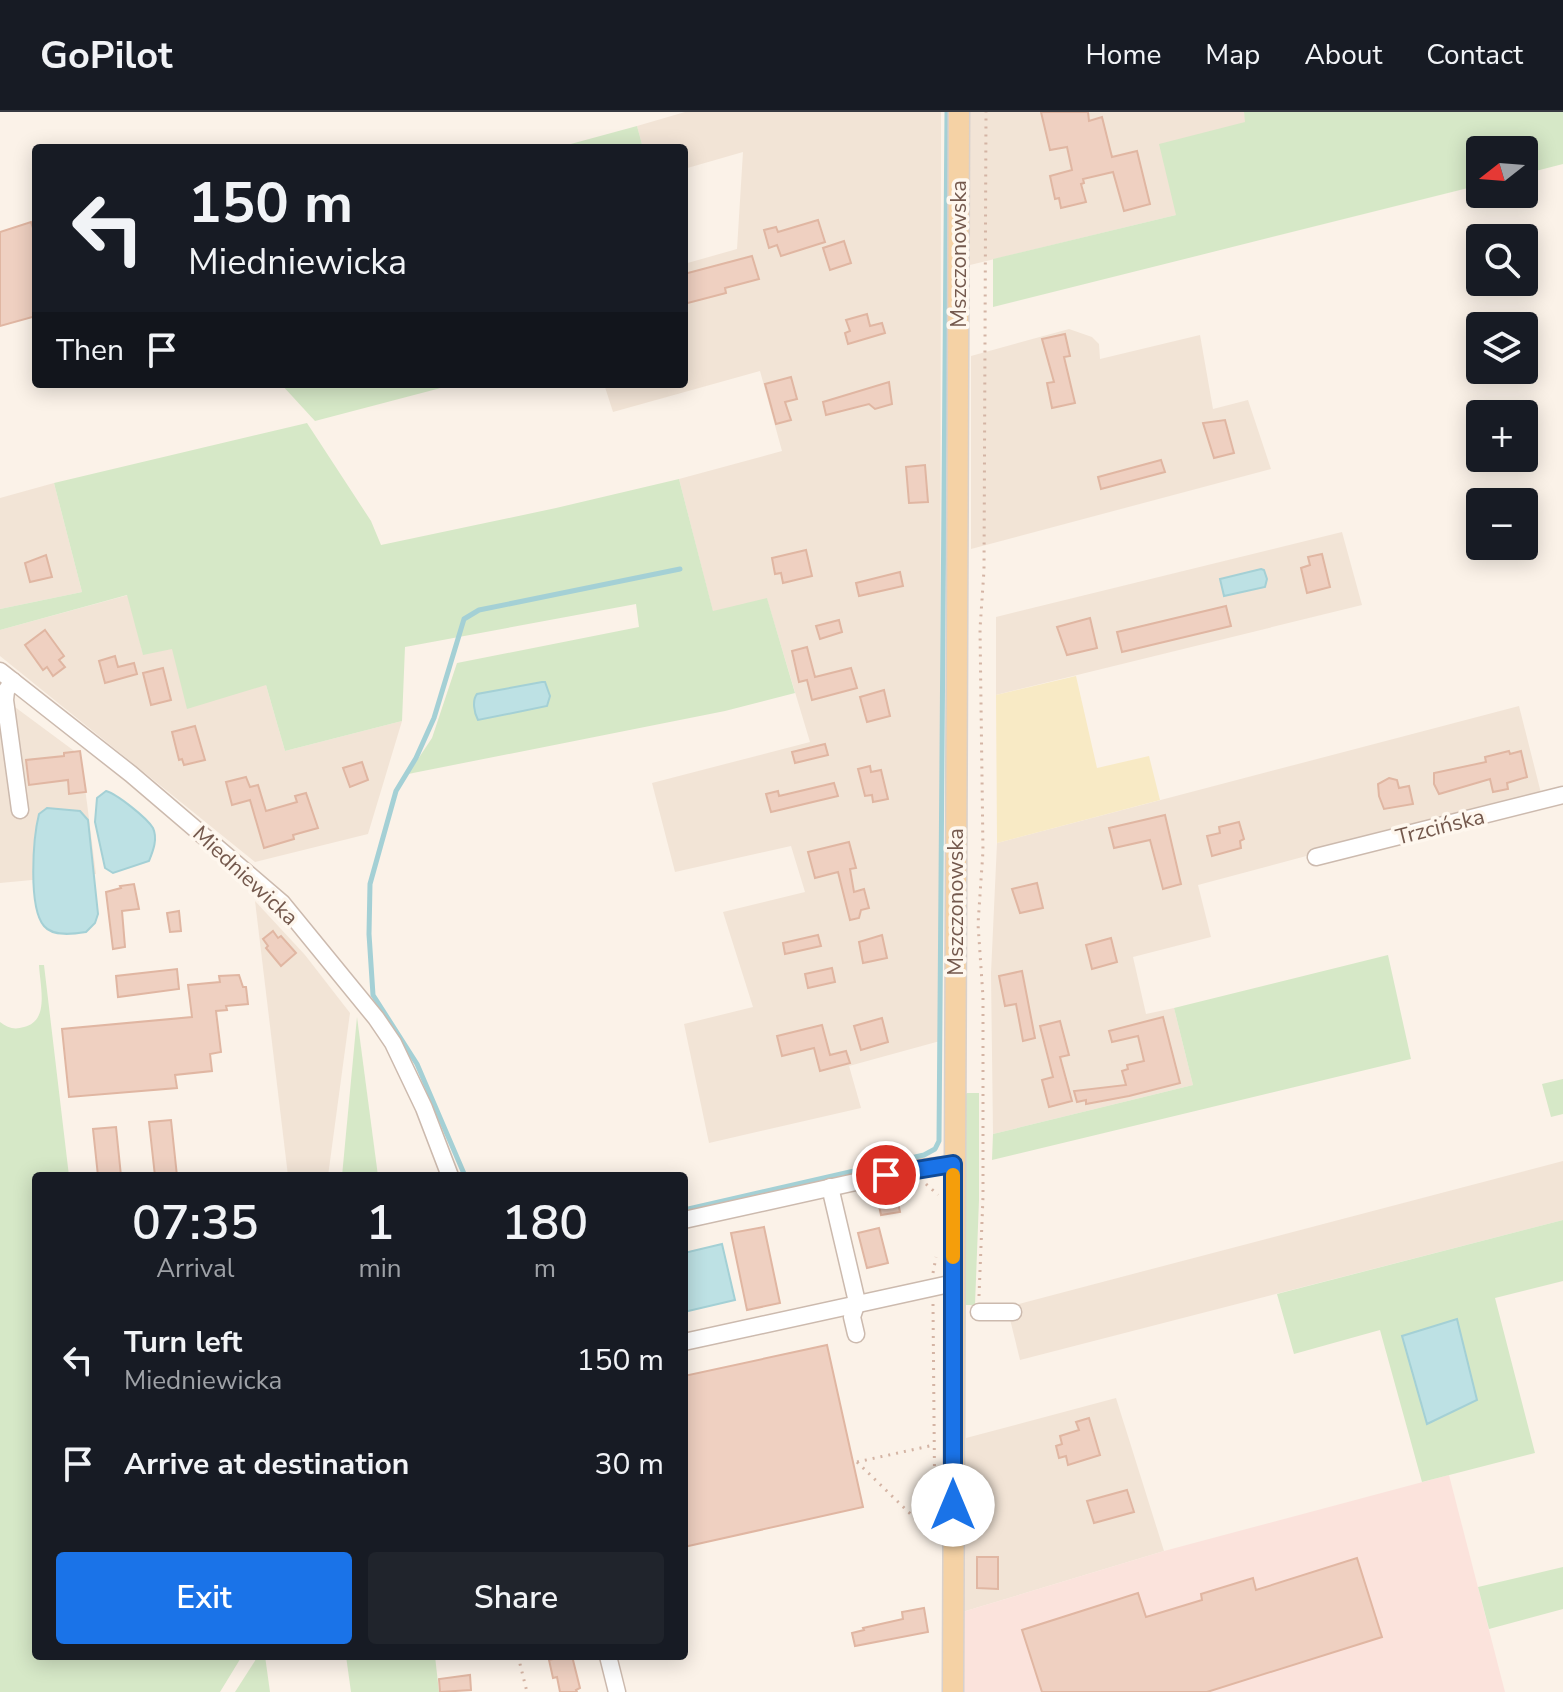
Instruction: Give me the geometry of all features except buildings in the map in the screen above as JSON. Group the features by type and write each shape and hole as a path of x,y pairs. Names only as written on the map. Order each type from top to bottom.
{"main road":[{"name":"Mszczonowska","path":"953,1692 959,112"}],"street":[{"path":"7,676 5,700 20,810"},
{"name":"Miedniewicka","path":"7,676 143,784 282,903 393,1043 424,1108 448,1172"},
{"name":"Trzcińska","path":"1316,857 1563,795"},
{"path":"688,1219 914,1169 953,1164"},
{"path":"830,1187 857,1302 852,1317 856,1334"},
{"path":"688,1341 954,1283"},
{"path":"979,1312 1013,1312"},
{"path":"609,1660 617,1692"}],"path":[{"path":"979,1312 983,1197 983,997 978,924 983,851 980,658 984,577 986,112"},
{"path":"921,1181 940,1198"},
{"path":"932,1266 939,1251"},
{"path":"933,1303 935,1532 928,1531 857,1462 934,1445"},
{"path":"519,1660 527,1692"}],"shaded area":[{"path":"685,112 941,112 940,1041 849,1066 861,1108 709,1143 684,1024 753,1007 723,912 805,892 791,846 675,872 652,783 810,742 767,599 713,612 679,479 782,451 760,371 613,412 605,388 688,388 688,263 737,249 743,152 688,168 688,144 642,144 637,126"},
{"path":"970,112 1244,112 1246,121 1176,215 970,265"},
{"path":"1069,329 1092,337 1099,344 1100,359 1200,335 1213,409 1248,400 1271,469 971,549 971,356"},
{"path":"54,483 82,592 0,609 0,498"},
{"path":"1342,532 1362,605 996,695 996,617"},
{"path":"128,595 143,654 172,648 266,685 285,751 402,721 368,834 255,862 0,656 0,630"},
{"path":"0,696 81,756 96,874 0,883"},
{"path":"1519,706 1541,793 1198,885 1211,937 1133,957 1146,1014 1174,1008 1193,1085 993,1134 991,973 997,843"},
{"path":"255,901 305,955 350,1013 329,1172 288,1172"},
{"path":"1563,1161 1563,1220 1020,1360 1007,1307"},
{"path":"1116,1398 1164,1551 959,1613 966,1438"},
{"path":"1449,1475 1505,1692 963,1692 959,1613 1164,1551"}],"green space":[{"path":"1244,112 1563,112 1563,164 1538,170 1538,136 1466,136 1466,189 993,307 993,259 1176,215 1159,144 1245,122"},
{"path":"637,126 642,144 571,144"},
{"path":"285,388 441,388 315,421"},
{"path":"307,423 371,521 381,545 679,479 713,611 767,598 795,693 725,711 408,774 432,738 457,663 639,627 636,604 405,647 402,721 285,751 266,685 187,709 172,649 143,655 127,595 0,630 0,609 82,592 54,483"},
{"path":"1388,955 1411,1059 992,1160 993,1134 1193,1085 1174,1008"},
{"path":"39,965 44,965 69,1172 32,1172 32,1660 240,1660 220,1692 0,1692 0,1022 8,1027 24,1027 37,1018 42,1002"},
{"path":"357,1017 377,1172 342,1172"},
{"path":"1563,1079 1563,1114 1551,1117 1542,1084"},
{"path":"967,1093 979,1093 975,1305 962,1305 966,1217 964,1097"},
{"path":"1563,1220 1563,1281 1495,1298 1535,1453 1422,1482 1380,1330 1294,1354 1277,1294"},
{"path":"1563,1567 1563,1609 1489,1629 1478,1587"},
{"path":"255,1660 266,1660 270,1692 235,1692"},
{"path":"347,1660 435,1660 439,1692 351,1692"}],"sand":[{"path":"1076,676 1097,768 1149,756 1160,800 997,843 996,695"}],"water":[{"path":"1261,569 1267,579 1265,587 1224,596 1220,579"},
{"path":"545,682 550,696 547,706 478,720 474,707 477,694"},
{"path":"106,791 145,818 155,836 149,861 113,873 105,868 95,822 97,798"},
{"path":"47,808 80,811 88,820 98,914 95,923 86,932 53,932 44,926 39,917 34,889 35,839 39,814"},
{"path":"722,1244 735,1300 688,1311 688,1252"},
{"path":"1457,1319 1477,1400 1427,1424 1402,1336"}],"waterway":[{"path":"688,1209 924,1155 935,1149 939,1141 947,112"},
{"path":"463,1172 417,1064 373,995 370,884 396,791 416,758 434,718 464,619 479,610 680,569"}],"slow traffic":[{"path":"953,1175 953,1257"}],"route":[{"path":"886,1175 953,1164 953,1505"}]}
